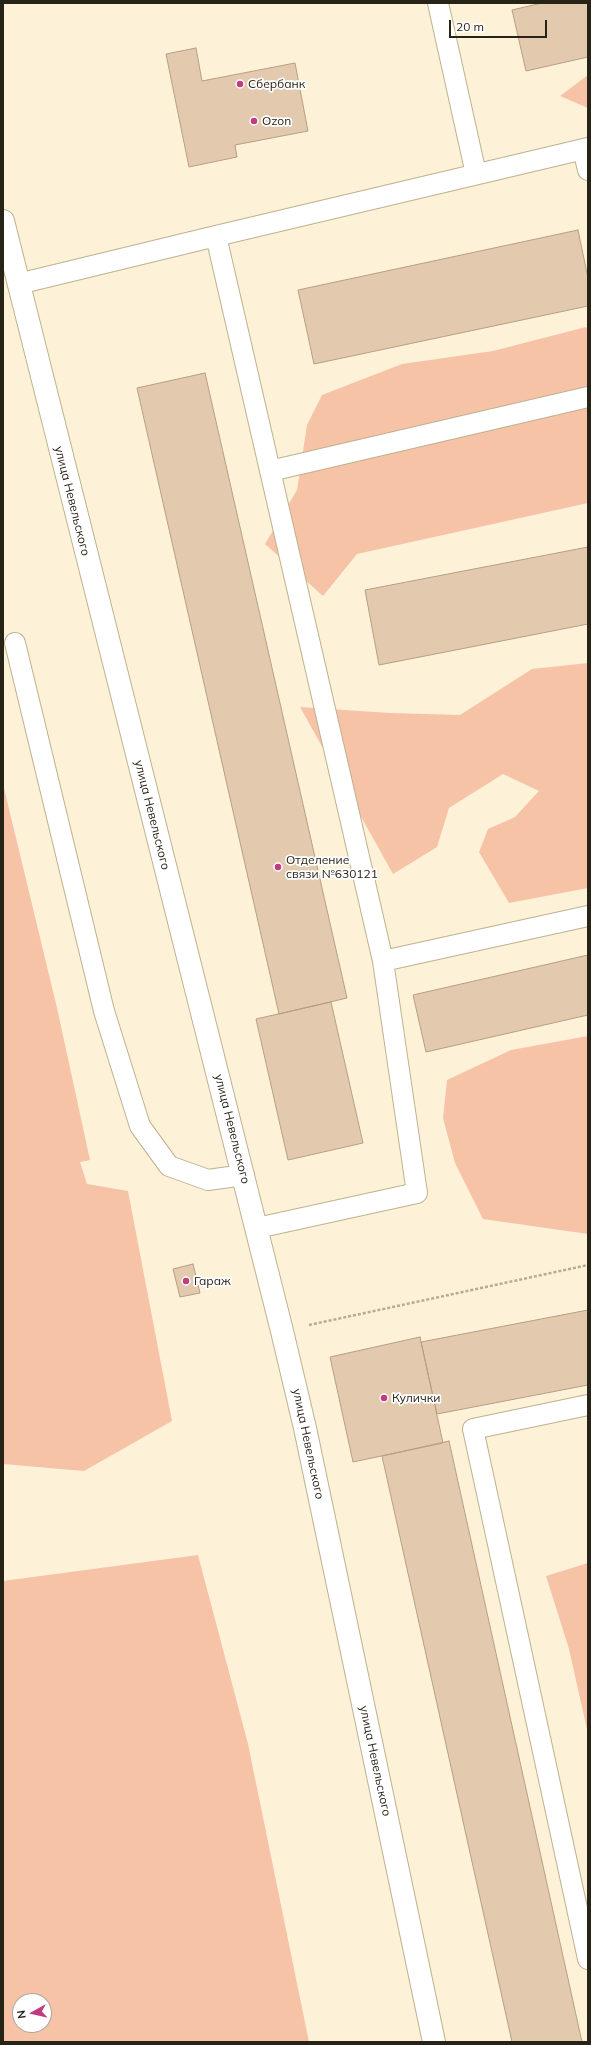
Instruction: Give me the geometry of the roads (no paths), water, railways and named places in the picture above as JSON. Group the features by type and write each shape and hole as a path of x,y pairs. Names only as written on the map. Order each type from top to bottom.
{"street":[{"name":"улица Невельского","path":"3,221 244,1176 307,1436 434,2042"}],"lane":[{"path":"438,3 476,174"},
{"path":"18,284 586,148 588,170"},
{"path":"216,236 383,961 417,1193 257,1228"},
{"path":"270,471 588,397"},
{"path":"15,643 104,1011 140,1126 169,1166 208,1180 244,1176"},
{"path":"383,961 588,916"},
{"path":"588,1405 473,1428 588,1959"}],"place":[{"name":"Сбербанк","path":"240,84"},
{"name":"Ozon","path":"254,121"},
{"name":"Отделение связи №630121","path":"278,867"},
{"name":"Гараж","path":"186,1281"},
{"name":"Кулички","path":"384,1398"}]}
